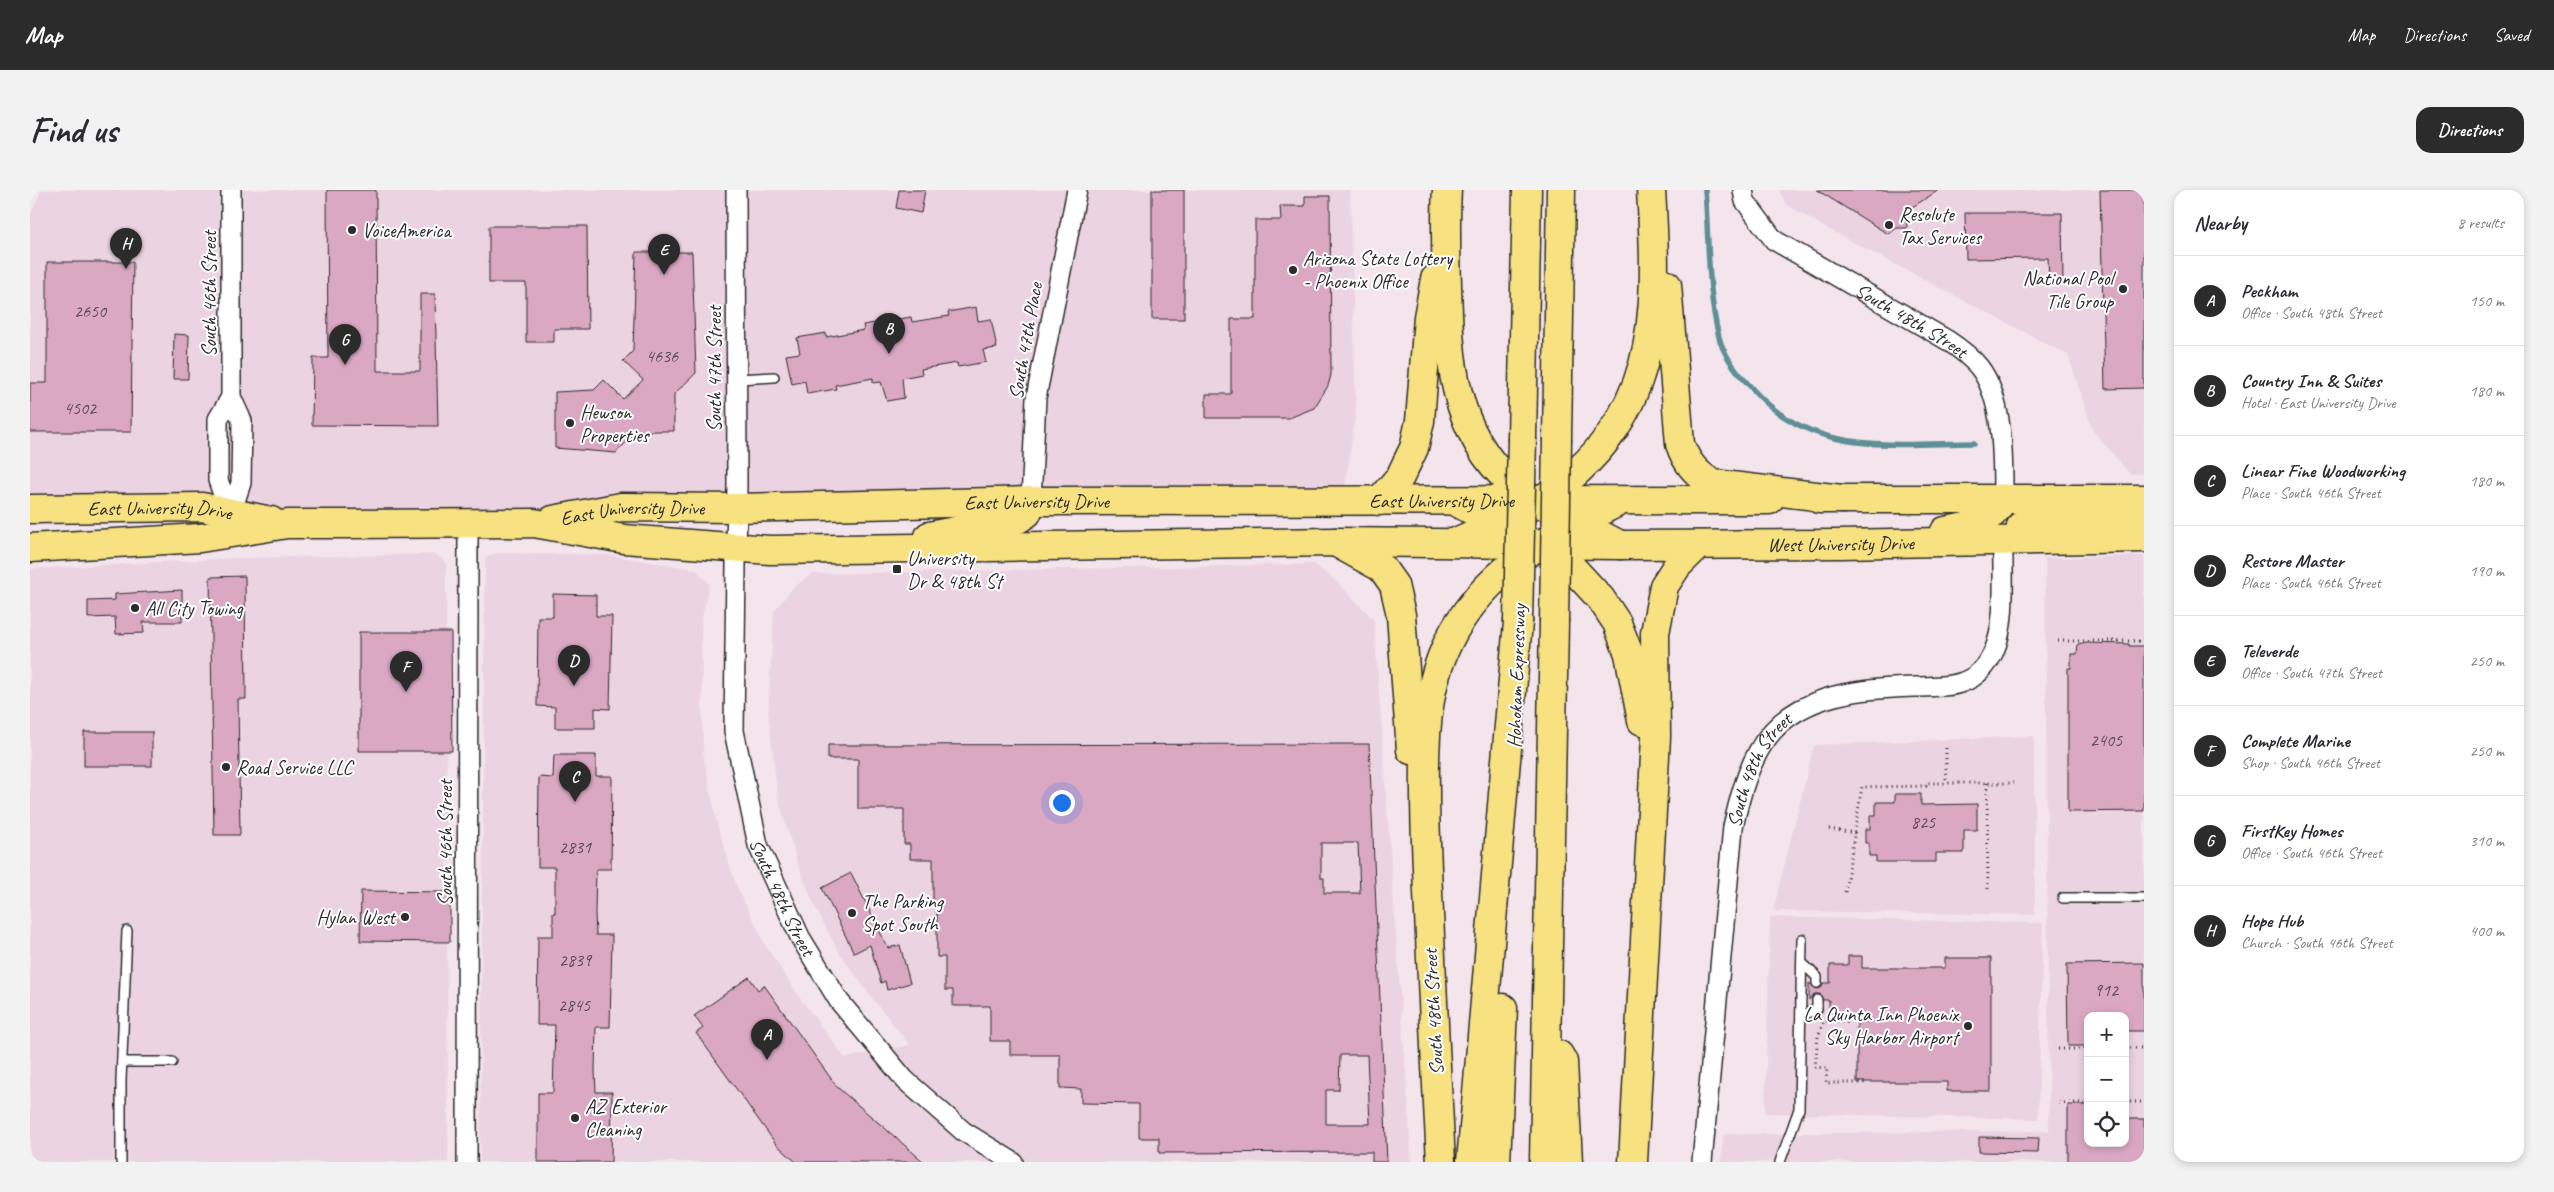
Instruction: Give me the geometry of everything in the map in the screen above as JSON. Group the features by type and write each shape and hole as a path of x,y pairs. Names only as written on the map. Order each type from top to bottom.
{"main road":[{"path":"1447,190 1445,219 1449,354 1462,407 1476,440 1496,468 1511,483 1540,502 1620,545"},
{"name":"Hohokam Expressway","path":"1496,1162 1518,622 1527,190"},
{"name":"Hohokam Expressway","path":"1544,1162 1561,190"},
{"path":"1651,196 1667,286 1680,444 1686,460 1703,479 1714,484 1842,499"},
{"path":"1456,542 1540,502 1572,477 1599,450 1623,415 1640,377 1646,358 1651,322 1651,196"},
{"path":"1379,502 1405,470 1418,434 1428,317 1445,219"},
{"path":"30,494 102,494 202,507"},
{"path":"1540,502 2003,498 2144,500"},
{"path":"1877,543 1977,525 1990,517 2003,498"},
{"name":"East University Drive","path":"30,548 200,538 231,523 534,523 621,508 737,508 1031,501 1540,502"},
{"path":"866,549 1018,519 1027,513 1031,501"},
{"path":"1425,832 1425,730 1435,673 1450,638 1470,606 1505,568 1538,544 1620,501"},
{"path":"1456,502 1538,544 1574,568 1601,600 1617,623 1629,654 1638,691 1650,827"},
{"name":"East University Drive","path":"30,509 202,507 231,523"},
{"path":"2003,542 2013,530 2034,522 2144,516"},
{"name":"East University Drive","path":"534,523 624,539 736,548 866,549 1335,542 1538,544"},
{"name":"West University Drive","path":"1538,544 1698,545 2003,542 2144,538"},
{"path":"1335,542 1382,568 1397,594 1401,615 1411,752 1425,832"},
{"path":"1633,1162 1656,736 1655,632 1658,608 1664,586 1672,572 1698,545"},
{"path":"1471,1162 1518,622"},
{"name":"South 48th Street","path":"1425,832 1441,1162"},
{"path":"1546,1031 1563,1062 1568,1162"}],"street":[{"name":"South 46th Street","path":"231,190 231,397 218,419 218,480 231,523"},
{"name":"South 47th Street","path":"736,190 736,548"},
{"name":"South 47th Place","path":"1031,501 1036,398 1077,190"},
{"name":"South 48th Street","path":"1743,190 1745,201 1774,240 1947,340 1965,352 1980,369 1992,395 1999,420 2002,447 2003,498"},
{"name":"South 46th Street","path":"468,524 468,1162"},
{"name":"South 48th Street","path":"1702,1162 1733,827 1744,782 1758,750 1777,726 1794,713 1813,702 1836,694 1869,688 1946,686 1961,683 1974,677 1989,660 1998,642 2003,542"},
{"name":"South 48th Street","path":"736,548 734,730 758,845 800,937 839,1001 905,1080 963,1131 1013,1162"}],"lane":[{"path":"737,379 774,377"},
{"path":"2063,898 2144,898"},
{"path":"122,1162 122,1062 127,931"},
{"path":"1780,1162 1799,1110 1802,939"},
{"path":"1802,963 1818,977 1817,984"},
{"path":"1801,1016 1817,1009 1817,1000"},
{"path":"122,1062 172,1062"}],"path":[{"path":"2058,642 2144,641"},
{"path":"1946,748 1946,782"},
{"path":"1845,892 1862,787 1926,786 1927,783 1946,782 2014,783"},
{"path":"1987,783 1988,891"},
{"path":"1829,829 1855,833"},
{"path":"1867,1021 1824,1021 1818,1036 1816,1068 1827,1068 1826,1083 1868,1083"},
{"path":"2058,1049 2084,1048"},
{"path":"2129,1048 2144,1048"},
{"path":"2129,1102 2144,1102"},
{"path":"2059,1103 2084,1103"}],"shaded area":[{"path":"41,190 1350,190 1356,410 1343,501 468,524 202,507 102,494 30,494 30,217"},
{"path":"1779,190 2144,190 2144,474 2130,474 2093,431 2068,355 1824,227 1786,204"},
{"path":"496,553 608,555 695,569 709,584 701,624 703,752 717,824 736,885 766,946 800,998 845,1058 910,1045 868,993 837,949 814,905 797,862 778,798 768,712 774,611 792,589 811,574 1314,564 1338,583 1374,620 1412,1162 480,1162 485,558"},
{"path":"435,554 446,562 448,1162 30,1162 30,569 236,558"},
{"path":"2144,556 2144,1162 1721,1162 1724,1134 2049,1131 2045,558"},
{"path":"2034,736 2035,915 1773,911 1814,745"},
{"path":"1770,917 2043,923 2038,1119 1765,1113"}],"building":[{"path":"327,190 376,190 377,371 420,371 420,294 435,294 438,426 312,425 313,358 328,358"},
{"path":"899,190 925,190 921,213 896,208"},
{"path":"1152,190 1184,190 1184,319 1152,319"},
{"path":"1817,190 1939,190 1906,211 1907,228 1897,228 1888,234"},
{"name":"National Pool Tile Group","path":"2100,190 2144,190 2144,388 2105,389"},
{"name":"Arizona State Lottery - Phoenix Office","path":"1305,196 1330,196 1331,375 1328,386 1314,408 1289,418 1206,418 1206,394 1231,394 1231,319 1255,319 1255,220 1281,220 1280,206 1305,206"},
{"path":"1965,213 2062,213 2063,280 2049,280 2048,258 1966,259"},
{"path":"489,226 587,226 588,329 554,329 554,342 526,342 526,283 489,283"},
{"path":"636,252 692,252 696,373 674,394 674,431 637,431 616,453 555,448 555,392 594,390 604,380 623,399 643,380 623,361 633,351"},
{"path":"47,262 133,262 131,432 30,432 30,383 47,383"},
{"path":"976,307 978,321 991,319 997,348 983,350 986,362 958,367 957,363 921,369 922,374 902,378 904,398 887,401 881,382 873,383 873,378 835,385 836,389 807,394 805,381 792,384 786,355 800,353 797,338 826,333 826,337 864,330 863,325 911,317 912,322 949,316 948,312"},
{"path":"174,334 189,335 188,379 173,379"},
{"name":"Road Service LLC","path":"245,576 246,699 238,699 240,835 214,835 210,577"},
{"name":"All City Towing","path":"182,590 182,622 143,622 144,633 116,634 115,617 88,618 88,601 115,600 115,594"},
{"path":"553,594 596,595 596,616 612,616 610,709 595,708 595,728 555,728 555,707 537,706 538,617 553,617"},
{"path":"359,632 451,632 452,751 359,751"},
{"path":"2086,643 2144,646 2144,811 2068,812 2068,668 2071,668 2071,654 2077,654 2078,645"},
{"path":"84,732 152,732 152,766 84,766"},
{"path":"1369,744 1387,1162 1372,1162 1372,1152 1159,1153 1159,1138 1139,1138 1139,1104 1081,1103 1081,1089 1060,1088 1060,1055 1010,1055 1010,1041 990,1041 990,1006 953,1006 953,990 945,990 945,957 937,957 937,907 933,907 933,859 910,859 910,844 904,844 904,809 858,809 858,759 828,759 828,745","holes":["1321,843 1358,843 1360,893 1324,893 1324,878 1321,878","1340,1055 1367,1055 1370,1124 1326,1124 1326,1090 1339,1090"]},
{"path":"554,755 596,755 596,776 612,776 611,869 596,869 595,913 596,935 612,935 610,1027 596,1027 595,1071 596,1092 612,1092 611,1162 538,1162 538,1093 553,1093 555,1025 537,1025 538,936 553,936 553,913 555,913 555,867 538,867 539,777 553,778"},
{"path":"1895,794 1921,794 1921,805 1977,804 1977,830 1964,830 1964,853 1936,853 1936,862 1876,862 1876,856 1869,856 1869,843 1865,843 1865,829 1870,829 1870,815 1876,815 1876,802 1895,802"},
{"name":"The Parking Spot South","path":"851,873 888,948 900,945 910,983 887,990 885,981 881,983 870,945 854,953 822,888"},
{"name":"Hylan West","path":"361,891 450,892 450,942 360,941"},
{"name":"La Quinta Inn Phoenix Sky Harbor Airport","path":"1848,956 1862,956 1862,968 1945,968 1945,958 1991,958 1991,1091 1947,1091 1947,1082 1857,1082 1857,1016 1829,1016 1829,1000 1823,1000 1820,994 1814,994 1809,1000 1809,983 1817,989 1821,988 1823,983 1830,983 1830,965 1848,965"},
{"path":"2144,963 2144,1031 2129,1031 2129,1012 2084,1012 2084,1046 2068,1046 2067,964"},
{"path":"749,977 758,990 764,985 837,1087 924,1162 796,1162 776,1144 696,1033 703,1028 694,1016"},
{"path":"2068,1105 2084,1105 2084,1147 2129,1147 2129,1119 2144,1119 2144,1162 2068,1162"},
{"path":"1979,1137 2039,1138 2038,1153 1979,1152"}],"waterway":[{"path":"1705,190 1710,282 1719,337 1731,362 1749,385 1772,408 1798,425 1824,435 1852,441 1882,444 1974,443"}],"place":[{"name":"Resolute Tax Services","path":"1889,225"},
{"name":"VoiceAmerica","path":"352,230"},
{"name":"Hope Hub","path":"126,269"},
{"name":"Arizona State Lottery - Phoenix Office","path":"1293,270"},
{"name":"Televerde","path":"664,275"},
{"name":"National Pool Tile Group","path":"2123,289"},
{"name":"Country Inn & Suites","path":"889,354"},
{"name":"FirstKey Homes","path":"345,365"},
{"name":"Hewson Properties","path":"570,423"},
{"name":"University Dr & 48th St","path":"897,569"},
{"name":"All City Towing","path":"135,608"},
{"name":"Restore Master","path":"574,686"},
{"name":"Complete Marine","path":"406,692"},
{"name":"Road Service LLC","path":"226,767"},
{"name":"Linear Fine Woodworking","path":"575,802"},
{"name":"The Parking Spot South","path":"852,913"},
{"name":"Hylan West","path":"405,917"},
{"name":"La Quinta Inn Phoenix Sky Harbor Airport","path":"1968,1026"},
{"name":"Peckham","path":"767,1060"},
{"name":"AZ Exterior Cleaning","path":"575,1118"}]}
